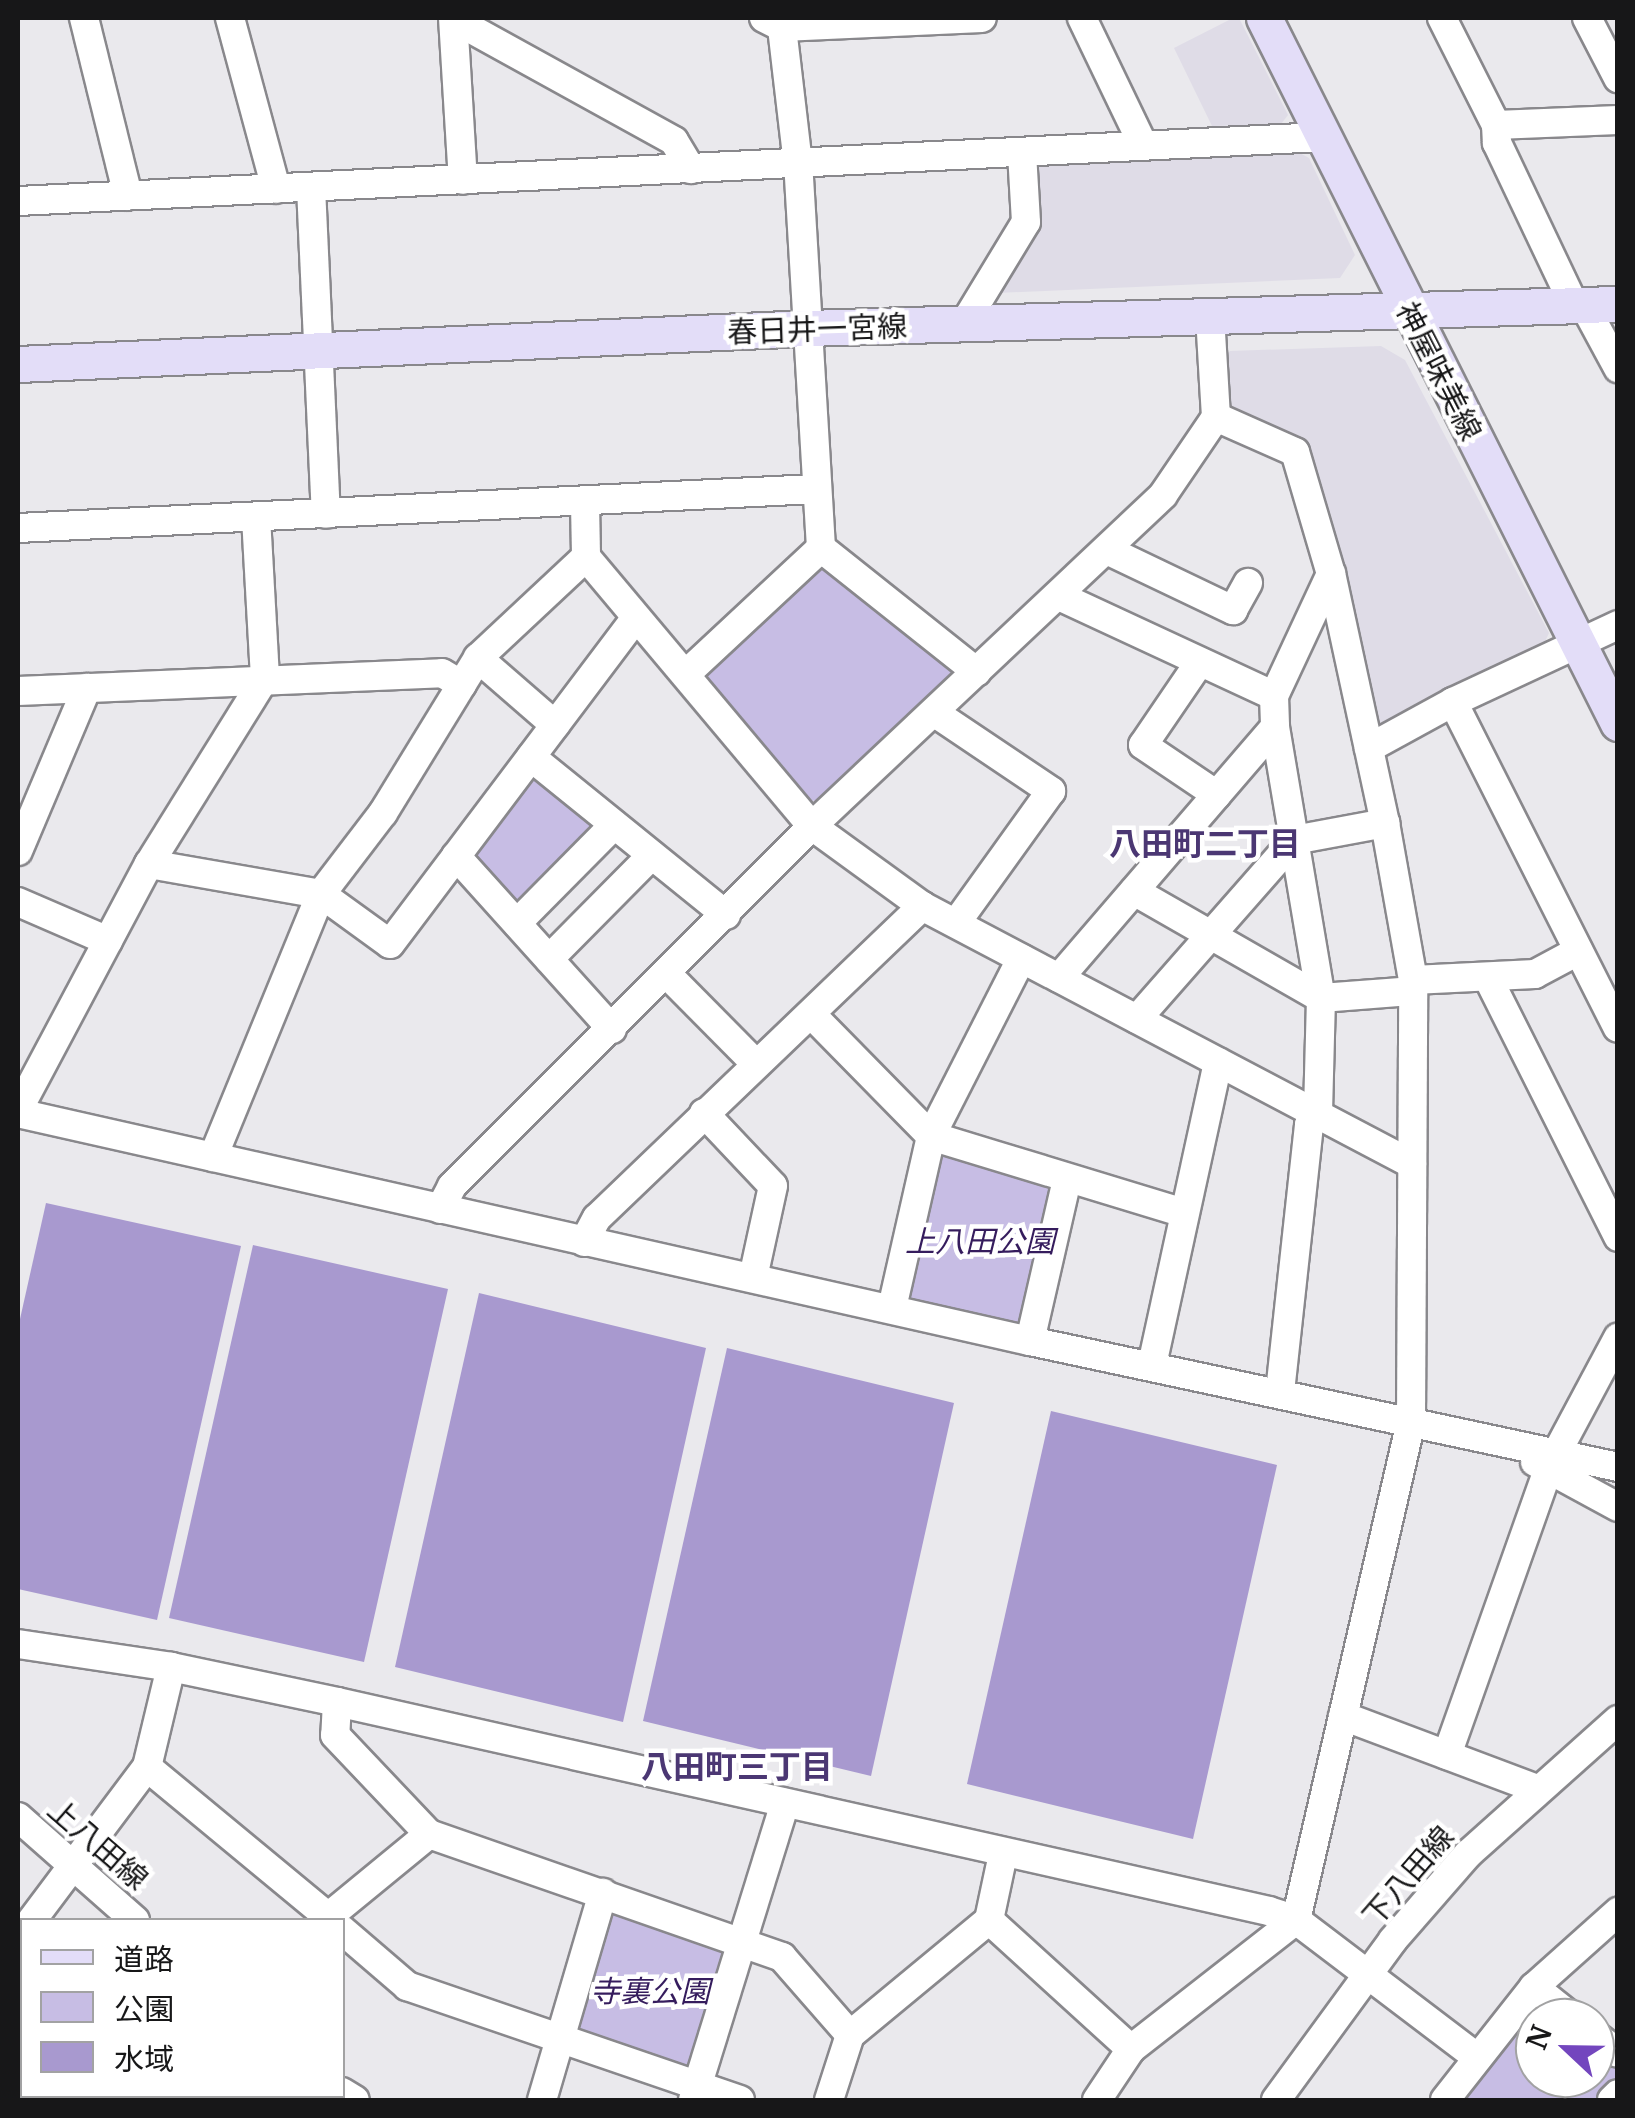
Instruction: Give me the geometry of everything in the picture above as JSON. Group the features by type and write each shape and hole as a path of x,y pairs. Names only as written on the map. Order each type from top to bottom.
{"main road":[{"name":"神屋味美線","path":"1264,18 1406,309 1618,723"},
{"name":"春日井一宮線","path":"18,364 806,328 1592,304"}],"street":[{"path":"84,18 128,196"},
{"path":"230,18 276,189"},
{"path":"977,672 821,548 798,164 773,22 982,18"},
{"path":"1082,18 1143,145"},
{"path":"1442,18 1496,125 1497,143 1592,304 1618,368"},
{"path":"1586,18 1618,78"},
{"path":"454,19 674,141 691,169"},
{"path":"454,19 463,180"},
{"path":"1496,125 1618,120"},
{"path":"18,201 1324,137"},
{"path":"964,324 1026,222 1022,152"},
{"path":"312,187 316,351 326,514"},
{"path":"440,1208 452,1186 812,826 1163,495 1216,417 1210,317"},
{"path":"1097,2100 1131,2049 1296,1920 1410,1422 1412,985 1385,823 1331,574 1295,452 1216,417"},
{"path":"18,528 816,489"},
{"path":"585,503 586,556 688,673 812,826 922,906 1412,1164"},
{"path":"256,519 265,678 149,864 18,1112 1030,1341 1485,1436 1553,1460 1618,1466"},
{"path":"688,673 821,548"},
{"path":"1107,550 1234,610 1248,583"},
{"path":"213,1157 322,894 383,813 478,658 586,556"},
{"path":"1280,1393 1308,1125 1318,1114 1321,998 1275,727 1274,696 1331,574"},
{"path":"1058,596 1274,696"},
{"path":"149,864 322,894 390,944 636,616"},
{"path":"1370,748 1453,702 1618,625"},
{"path":"478,658 555,724"},
{"path":"1199,663 1144,745 1217,796"},
{"path":"18,692 442,673 462,685"},
{"path":"18,851 87,688"},
{"path":"1453,702 1618,1028"},
{"path":"935,713 1051,791 956,923"},
{"path":"1059,978 1275,727"},
{"path":"531,757 726,915"},
{"path":"1137,1019 1294,840 1385,823"},
{"path":"517,924 614,825"},
{"path":"456,856 612,1030"},
{"path":"549,959 652,856"},
{"path":"1134,891 1321,998 1535,974 1578,950"},
{"path":"18,902 108,940"},
{"path":"584,1242 596,1218 922,906"},
{"path":"892,1308 931,1136 1021,959"},
{"path":"667,974 756,1064"},
{"path":"1488,978 1607,1190 1618,1237"},
{"path":"811,1014 931,1136 1185,1214"},
{"path":"1152,1365 1218,1062"},
{"path":"704,1113 772,1186 753,1278"},
{"path":"1030,1341 1066,1180"},
{"path":"1446,1755 1553,1460 1618,1338"},
{"path":"1553,1460 1618,1507"},
{"path":"18,1644 171,1667 337,1702 1296,1920 1478,2058"},
{"path":"33,1918 147,1767 171,1667"},
{"path":"337,1702 334,1735 429,1834 782,1956 850,2035"},
{"path":"1343,1716 1537,1789"},
{"name":"下八田線","path":"1276,2100 1393,1940 1468,1854 1618,1720"},
{"path":"147,1767 329,1918"},
{"path":"695,2094 785,1803"},
{"name":"上八田線","path":"18,1817 133,1918"},
{"path":"338,1918 429,1834"},
{"path":"829,2100 850,2035 989,1920 1004,1854"},
{"path":"542,2100 603,1893"},
{"path":"1444,2100 1534,1987 1618,1912"},
{"path":"989,1920 1131,2049"},
{"path":"345,1932 407,1986 561,2040 695,2094 740,2100"},
{"path":"1534,1987 1548,1998"},
{"path":"1612,2100 1618,2094"}],"shaded area":[{"path":"1239,18 1288,115 1281,124 1212,126 1174,48"},
{"path":"1296,151 1309,158 1355,255 1340,278 997,293 1035,164"},
{"path":"1381,346 1405,360 1549,633 1543,646 1379,730 1371,726 1303,444 1231,412 1226,405 1224,357 1230,351"}],"green space":[{"path":"819,561 960,674 821,800 810,801 706,678 707,669"},
{"path":"531,771 602,825 518,911 470,854"},
{"name":"上八田公園","path":"943,1151 1050,1184 1054,1189 1025,1323 1018,1328 914,1305 906,1293 937,1155"},
{"name":"寺裏公園","path":"615,1908 728,1952 692,2070 574,2034 607,1912"},
{"path":"18,1992 20,2098 104,2100 18,2100"},
{"path":"1515,2023 1515,2098 1604,2098 1602,2100 1455,2100"}],"water":[{"path":"46,1203 241,1246 157,1620 18,1589 18,1328"},
{"path":"253,1245 448,1289 364,1662 169,1618"},
{"path":"479,1293 706,1348 623,1722 395,1667"},
{"path":"727,1348 954,1403 871,1776 643,1721"},
{"path":"1051,1411 1277,1465 1193,1839 967,1784"}],"district":[{"name":"八田町二丁目","path":"1205,844"},
{"name":"八田町三丁目","path":"737,1767"}]}
